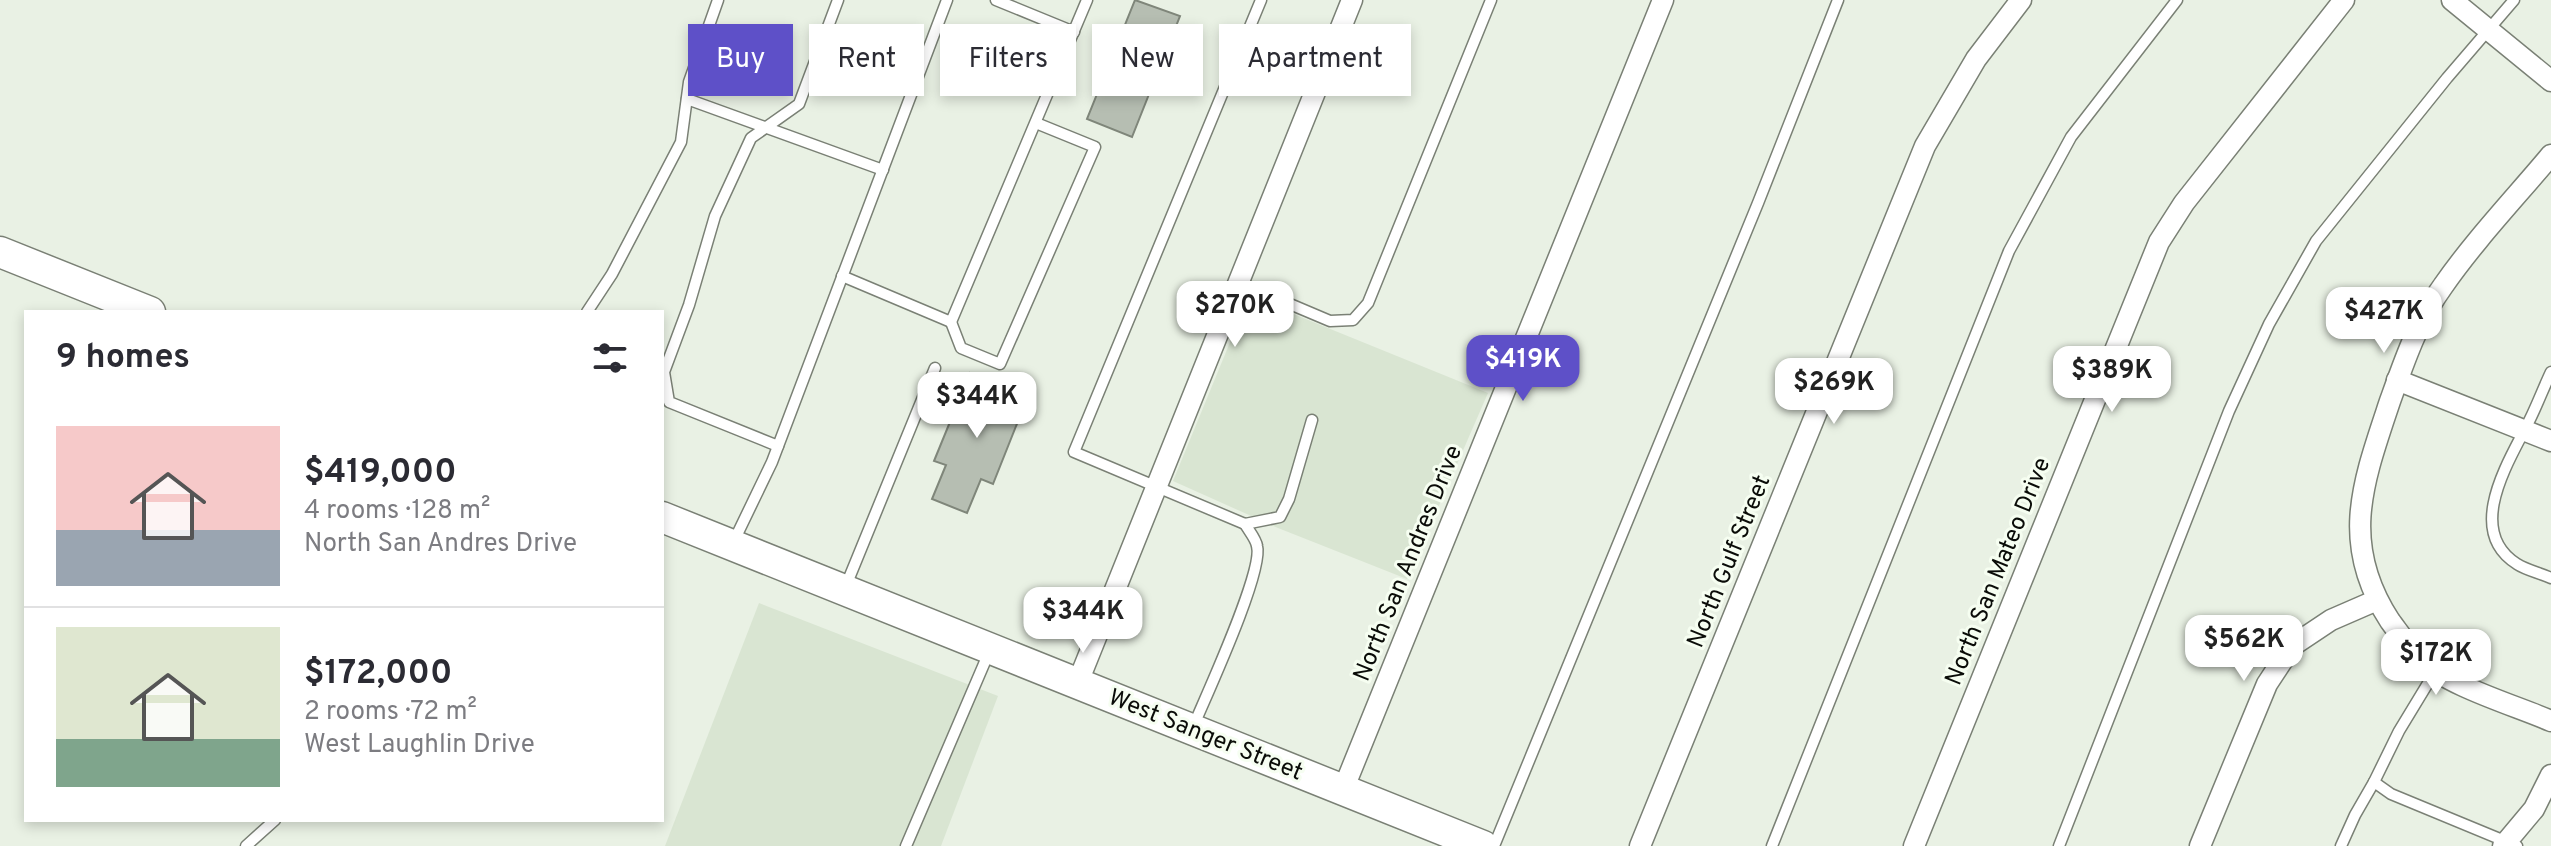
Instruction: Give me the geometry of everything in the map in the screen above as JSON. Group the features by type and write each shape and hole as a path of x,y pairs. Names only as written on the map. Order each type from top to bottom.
{"main road":[{"path":"0,252 145,310"},
{"name":"West Sanger Street","path":"664,518 1483,846"}],"street":[{"path":"1078,682 1352,0"},
{"name":"North San Andres Drive","path":"1343,790 1663,0"},
{"name":"North Gulf Street","path":"1640,846 1925,146 1976,59 2021,0"},
{"name":"North San Mateo Drive","path":"1914,846 2159,242 2184,203 2344,0"},
{"path":"2452,0 2551,81"},
{"path":"2551,155 2442,286 2419,326 2367,468 2361,500 2362,564 2377,600 2420,659 2446,677 2551,721"},
{"path":"2397,380 2551,441"},
{"path":"2200,846 2267,684 2292,646 2331,620 2377,600"},
{"path":"2509,845 2534,809 2551,775"}],"lane":[{"path":"588,310 612,274 681,142 689,82 718,0"},
{"path":"778,446 669,402 664,372 689,305 715,216 751,138 799,104 838,0"},
{"path":"732,545 778,446 947,0"},
{"path":"996,0 1054,24"},
{"path":"1076,27 1087,0"},
{"path":"1261,0 1074,452 1245,524 1280,517 1289,499 1312,420"},
{"path":"1238,282 1330,321 1353,320 1368,303 1491,0"},
{"path":"1494,846 1838,0"},
{"path":"1772,846 2009,251 2071,137 2177,0"},
{"path":"2059,846 2229,411 2269,324 2316,241 2514,0"},
{"path":"1036,123 1095,147 1000,364 961,348 951,322 1047,96"},
{"path":"687,99 883,170"},
{"path":"842,276 951,322"},
{"path":"845,590 935,368"},
{"path":"2551,372 2513,449 2492,506 2495,539 2516,563 2551,578"},
{"path":"1192,729 1243,606 1258,560 1257,545 1245,524"},
{"path":"906,846 991,648"},
{"path":"2341,846 2399,731 2436,670"},
{"path":"2374,782 2391,794 2509,845"},
{"path":"246,846 273,822"}],"shaded area":[{"path":"1249,296 1488,393 1407,579 1278,528 1173,481"},
{"path":"759,603 998,696 941,846 665,846"}],"building":[{"path":"1135,0 1180,16 1177,24 1125,24"},
{"path":"1096,96 1148,96 1132,137 1087,119"},
{"path":"970,373 1028,396 993,484 981,479 967,513 932,499 946,465 934,461"}]}
